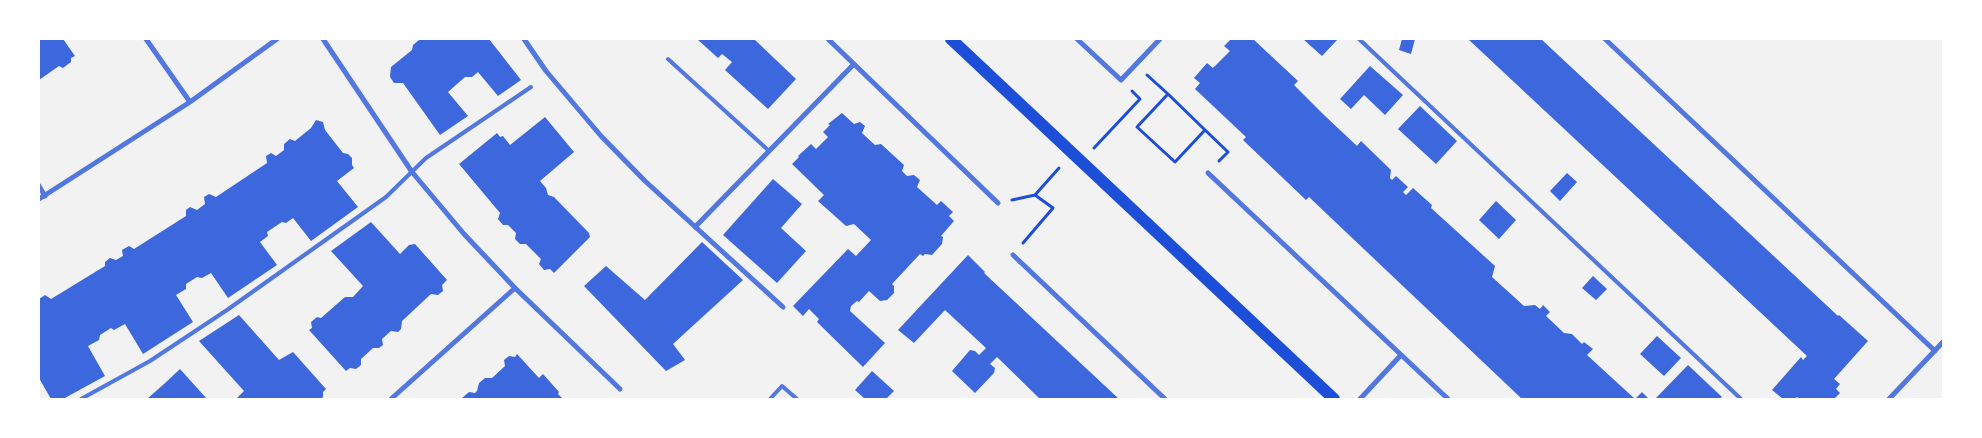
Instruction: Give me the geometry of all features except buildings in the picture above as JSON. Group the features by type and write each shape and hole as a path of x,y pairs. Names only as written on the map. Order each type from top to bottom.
{"main road":[{"path":"951,39 1334,399"}],"street":[{"path":"146,39 190,102"},
{"path":"39,199 190,102 277,39"},
{"path":"323,39 412,172 464,234 515,288 620,389"},
{"path":"524,39 546,71 601,136 645,181 783,307"},
{"path":"828,39 998,203"},
{"path":"1077,39 1121,80 1160,39"},
{"path":"1605,39 1935,351"},
{"path":"695,227 768,150 854,64"},
{"path":"1208,172 1448,399"},
{"path":"39,186 45,196"},
{"path":"1013,255 1166,399"},
{"path":"391,399 515,288"},
{"path":"1890,399 1943,342"},
{"path":"1360,399 1401,355"}],"lane":[{"path":"1359,39 1740,399"},
{"path":"668,59 768,150"},
{"path":"81,399 150,361 227,310 386,197 426,158 531,87"},
{"path":"770,399 782,386 797,399"}],"path":[{"path":"1136,64 1228,152 1208,172"},
{"path":"998,203 1035,195 1140,99 1121,80"},
{"path":"1168,94 1137,126 1175,162 1205,130"},
{"path":"1013,255 1052,208 1035,195"}]}
